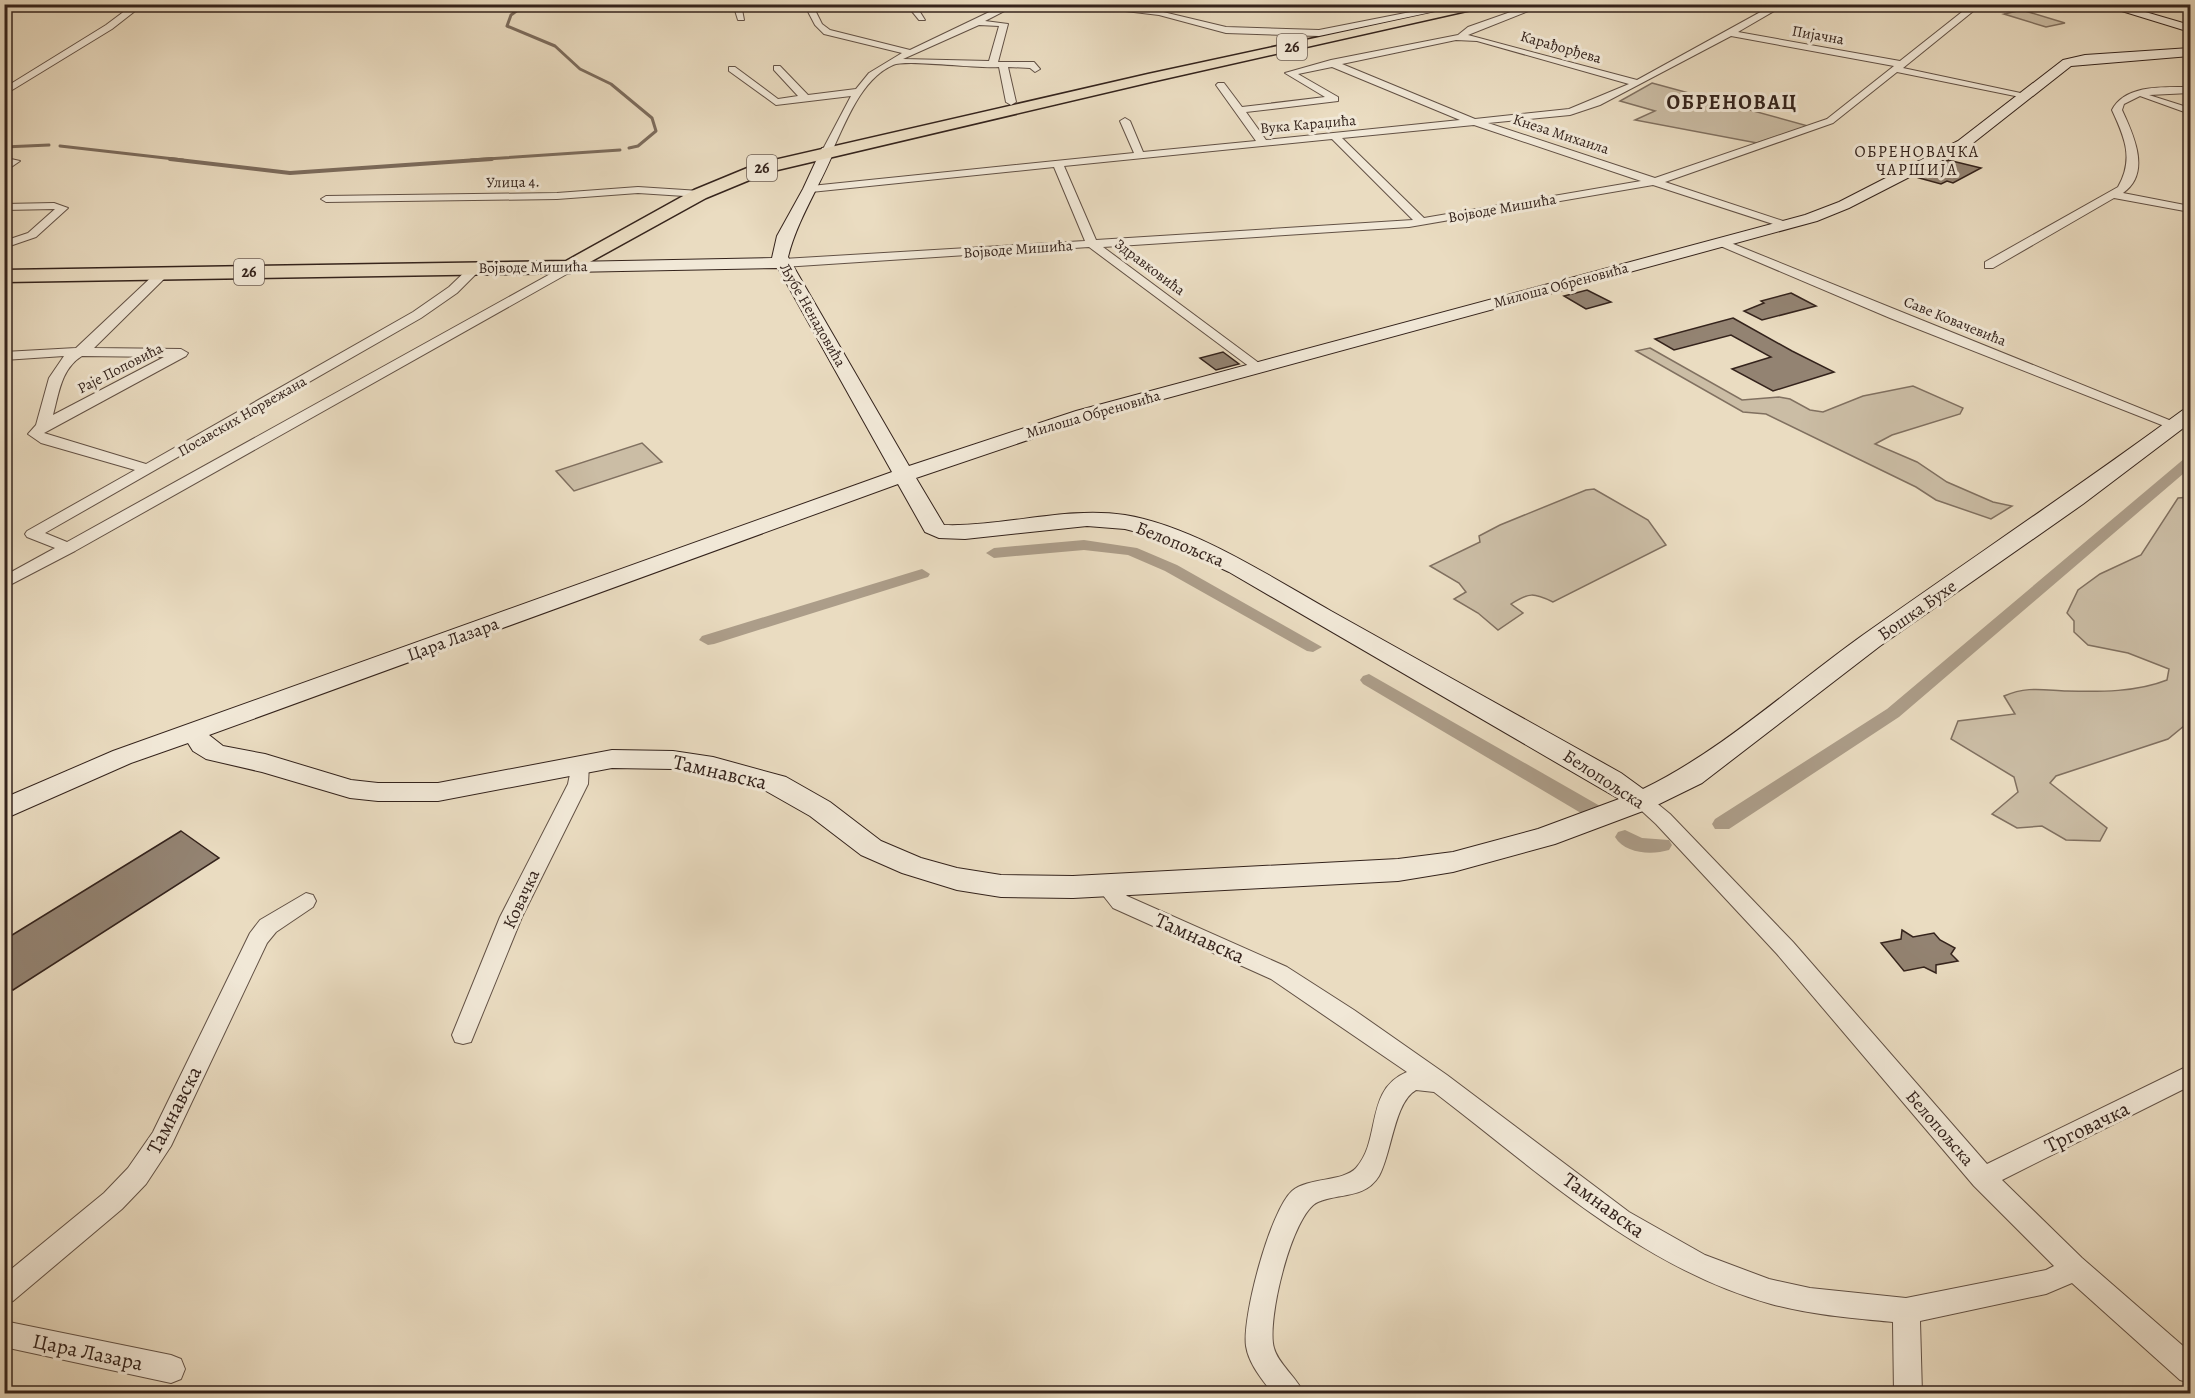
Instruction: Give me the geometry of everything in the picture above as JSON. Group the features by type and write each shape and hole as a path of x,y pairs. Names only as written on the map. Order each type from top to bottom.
{"main road":[{"name":"26","path":"570,267 700,194 763,168 827,151 1105,90 1161,75 1441,17 1462,21 1492,4"},
{"name":"Војводе Мишића","path":"4,276 570,267"}],"street":[{"path":"4,92 109,27 140,4"},
{"path":"737,4 741,18"},
{"path":"808,4 819,25 827,32 912,53"},
{"path":"910,4 922,18"},
{"path":"827,151 858,92 872,75 893,62 980,23 1014,4"},
{"path":"1071,4 1159,13 1226,30 1319,33 1462,21 1490,22 1542,4"},
{"name":"Вука Караџића","path":"811,189 1479,123 1576,111 1637,83 1782,4"},
{"name":"Војводе Мишића","path":"570,267 783,263 1422,222 1657,181 1830,121 1978,4"},
{"path":"2104,4 2190,29"},
{"name":"Карађорђева","path":"1239,110 1335,99 1290,73 1331,63 1462,21 1477,38 1637,83"},
{"path":"980,23 1004,24 998,65 1011,102"},
{"name":"Пијачна","path":"1731,33 2025,95"},
{"name":"Милоша Обреновића","path":"905,474 1083,416 1785,225 1844,205 1963,144 2059,67 2077,60 2190,52"},
{"path":"893,62 1034,65 1035,69"},
{"name":"Кнеза Михаила","path":"1331,63 1479,123 1785,225"},
{"path":"777,68 805,98"},
{"path":"732,69 774,101 858,92"},
{"path":"1221,86 1263,143"},
{"path":"1989,265 2115,195 2130,176 2135,161 2133,145 2117,110 2118,105 2136,94 2190,90"},
{"path":"2136,94 2190,111"},
{"path":"1125,121 1140,156"},
{"path":"1335,137 1422,222"},
{"name":"Љубе Ненадовића","path":"827,151 811,189 786,236 780,254 783,263 905,474"},
{"path":"4,169 15,161"},
{"name":"Здравковића","path":"1059,164 1092,244 1258,369"},
{"name":"Улица 4.","path":"326,199 557,196 638,190 700,194"},
{"path":"2115,195 2190,209"},
{"path":"4,207 54,206 63,208 32,235 4,245"},
{"name":"Саве Ковачевића","path":"1722,243 1894,315 2184,420"},
{"path":"4,583 570,267"},
{"name":"Посавских Норвежана","path":"69,548 33,534 417,315 453,290 476,268"},
{"name":"Раје Поповића","path":"43,426 61,367 76,353 90,345 163,273"},
{"name":"Раје Поповића","path":"43,426 181,354 176,352 76,353"},
{"path":"4,357 76,353"},
{"name":"Бошка Бухе","path":"1105,885 1398,870 1453,862 1545,837 1641,801 1692,776 1871,641 2184,420"},
{"path":"43,426 35,432 36,437 149,469"},
{"name":"Цара Лазара","path":"4,809 122,757 905,474"},
{"name":"Белопољска","path":"905,474 933,527 939,531 964,532 1087,519 1126,522 1160,531 1237,567 1611,780 1641,801 1670,826 1785,948 1983,1178 2073,1267 2190,1370"},
{"path":"230,718 244,742 265,763"},
{"name":"Тамнавска","path":"194,731 202,745 215,753 265,763 350,789 407,794 457,788 612,759 673,760 743,773 776,784 820,809 871,848 912,866 957,879 1001,886 1105,885 1120,902 1279,973 1346,1016 1439,1082 1620,1220 1697,1264 1769,1291 1810,1301 1906,1311 2046,1282 2061,1276 2073,1267"},
{"name":"Ковачка","path":"463,1035 511,917 578,784 580,764"},
{"name":"Тамнавска","path":"4,1292 112,1201 137,1176 162,1139 258,939 268,926 306,901"},
{"name":"Трговачка","path":"1983,1178 2190,1075"},
{"path":"1290,1394 1264,1360 1258,1330 1261,1308 1290,1214 1299,1200 1310,1193 1352,1184 1363,1178 1371,1166 1398,1088 1413,1080 1439,1082"},
{"path":"1906,1311 1908,1394"},
{"name":"Цара Лазара","path":"6,1336 171,1369"}],"shaded area":[{"path":"2022,10 2065,23 2046,27 2004,14"},
{"path":"1652,83 1711,99 1704,104 1732,111 1739,107 1808,126 1757,143 1635,120 1655,111 1620,101"},
{"path":"1650,348 1742,400 1779,397 1790,399 1810,410 1823,412 1863,396 1913,386 1963,408 1960,414 1892,435 1875,444 1917,462 1947,482 1993,502 2012,506 1991,519 1936,500 1916,487 1766,414 1743,412 1636,351"},
{"path":"642,443 662,462 574,491 556,471"},
{"path":"1594,489 1648,520 1666,545 1553,602 1532,595 1522,597 1511,604 1523,613 1498,630 1478,613 1454,599 1466,592 1459,583 1430,566 1480,542 1479,536 1500,525 1586,490"},
{"path":"2190,497 2190,721 2168,739 2056,776 2050,783 2107,828 2100,841 2066,840 2042,826 2017,828 1992,814 2018,792 2014,777 1951,739 1958,721 2015,714 2004,696 2020,691 2035,689 2118,690 2143,687 2167,680 2169,669 2128,653 2088,645 2074,632 2074,621 2067,613 2078,590 2100,574 2141,555 2178,498"}],"building":[{"path":"1948,160 1981,168 1953,183 1947,181 1941,184 1919,178"},
{"path":"1587,290 1611,302 1586,309 1564,296"},
{"path":"1791,293 1816,306 1762,320 1744,311 1764,303 1761,301"},
{"path":"1733,318 1834,372 1773,391 1732,369 1771,357 1731,335 1674,350 1655,339"},
{"path":"1223,352 1239,364 1216,370 1200,358"},
{"path":"181,831 219,858 13,990 4,983 4,940"},
{"path":"1902,930 1913,937 1934,933 1940,940 1955,948 1951,954 1958,961 1936,965 1936,973 1924,967 1904,971 1881,943 1901,939"}],"waterway":[{"path":"526,4 511,15 507,26 555,46 580,69 611,84 652,118 656,131 638,146 629,148"},
{"path":"4,147 49,145"},
{"path":"60,146 183,160"},
{"path":"471,160 620,150"},
{"path":"170,159 290,173 492,159"},
{"path":"1722,824 1893,713 2190,461"},
{"path":"994,553 1084,545 1131,551 1171,568 1313,647"},
{"path":"708,640 922,574"},
{"path":"1369,680 1593,811"},
{"path":"1625,837 1639,845 1662,845"}],"district":[{"name":"ОБРЕНОВАЦ","path":"1732,102"},
{"name":"ОБРЕНОВАЧКА ЧАРШИЈА","path":"1917,161"}]}
